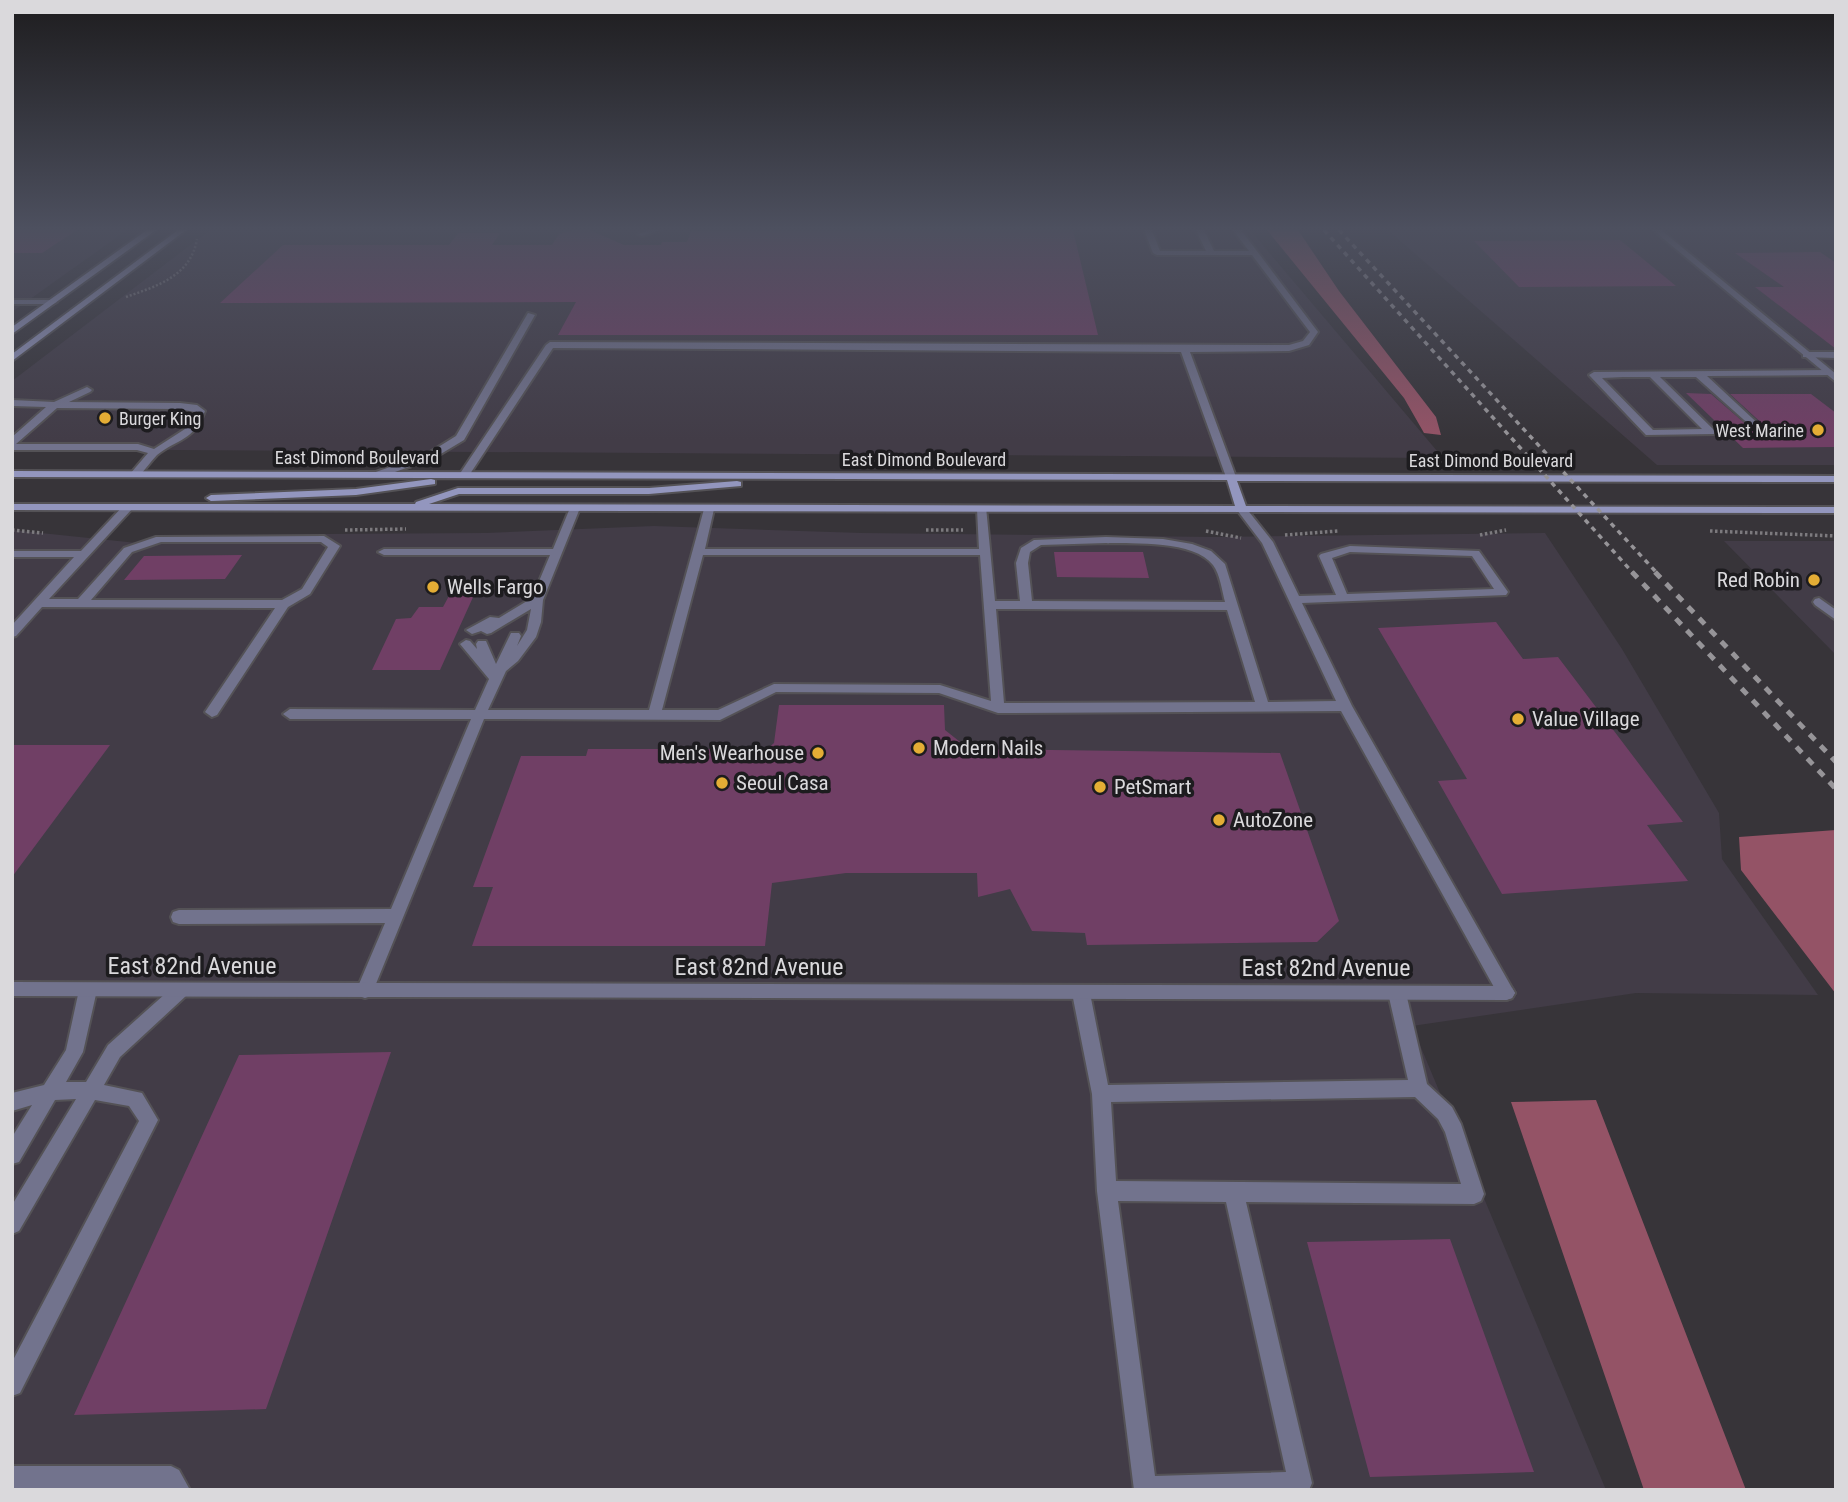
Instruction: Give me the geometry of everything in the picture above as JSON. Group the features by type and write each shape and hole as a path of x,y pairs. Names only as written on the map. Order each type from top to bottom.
{"main road":[{"path":"12,331 55,300"},
{"path":"12,358 89,300"},
{"name":"East Dimond Boulevard","path":"12,474 1836,479"},
{"path":"94,507 356,492 464,475"},
{"path":"410,508 458,492 649,491 793,476"},
{"path":"1231,477 1242,510"},
{"path":"12,507 1836,510"}],"street":[{"path":"464,475 550,345 1289,348 1306,343 1314,332 1290,300"},
{"path":"1741,300 1832,376"},
{"path":"12,302 52,302"},
{"path":"377,475 414,463 447,448 460,438 531,315"},
{"path":"1185,349 1231,477"},
{"path":"1806,355 1836,355"},
{"path":"1652,374 1710,432 1650,433 1594,375 1652,374 1699,374 1832,376"},
{"path":"1699,374 1762,433"},
{"path":"12,444 55,405 87,390"},
{"path":"12,403 180,406 194,407 200,411 198,418 174,444 155,452 135,474"},
{"path":"12,444 138,447 155,452"},
{"path":"12,633 128,507"},
{"path":"521,623 537,600 575,508"},
{"path":"654,715 709,509"},
{"path":"982,509 998,708"},
{"path":"290,714 720,715 774,688 940,689 998,708 1345,706 1267,542 1242,510"},
{"path":"81,604 128,551 160,538 324,539 334,546 306,591 284,604 212,712"},
{"path":"1026,605 1022,563 1025,550 1038,542 1176,542 1203,551 1218,563 1263,707"},
{"path":"1294,600 1502,592 1475,553 1350,549 1325,556 1343,597"},
{"path":"384,552 557,552"},
{"path":"698,552 986,552"},
{"path":"12,554 84,554"},
{"path":"487,630 537,600"},
{"path":"472,630 537,600"},
{"path":"365,991 495,678 510,633 537,600"},
{"path":"495,678 530,640 537,622 537,600"},
{"path":"1819,601 1836,616"},
{"path":"39,603 284,604"},
{"path":"990,605 1232,606"},
{"path":"466,644 495,678"},
{"path":"482,644 495,678"},
{"path":"495,678 498,644"},
{"name":"East 82nd Avenue","path":"12,989 1506,993 1345,706"},
{"path":"179,917 396,916"},
{"path":"12,1155 74,1052 88,990"},
{"path":"12,1224 114,1051 181,990"},
{"path":"1081,993 1101,1094 1107,1191 1145,1488 1300,1483 1234,1192"},
{"path":"1107,1191 1474,1194 1454,1130 1445,1113 1419,1088 1397,993"},
{"path":"1101,1094 1419,1088"},
{"path":"12,1102 52,1090 91,1090 135,1099 149,1120 12,1385"},
{"path":"12,1478 171,1478 178,1490"}],"shaded area":[{"path":"12,300 29,300 12,312"},
{"path":"118,300 1309,300 1443,458 12,449 12,381"},
{"path":"1324,300 1346,300 1436,417 1441,435 1424,433 1404,398"},
{"path":"1468,300 1836,300 1836,465 1657,465"},
{"path":"654,526 862,533 1215,537 1545,533 1622,649 1719,813 1722,859 1818,995 1636,993 1412,1026 1606,1490 12,1490 12,530 137,543 323,534 486,533"},
{"path":"1724,541 1836,541 1836,655"},
{"path":"1836,830 1836,994 1741,870 1739,837"},
{"path":"1596,1100 1746,1490 1644,1490 1511,1102"}],"building":[{"path":"223,300 1090,300 1098,335 558,335 576,302 220,303"},
{"path":"1772,300 1836,300 1836,349"},
{"path":"1686,393 1711,394 1763,439 1768,437 1768,429 1730,394 1811,394 1836,413 1836,447 1743,448"},
{"path":"1054,552 1143,552 1149,578 1057,577"},
{"path":"242,555 225,579 124,580 144,556"},
{"path":"450,594 474,595 440,670 372,670 396,619 411,618 419,607 443,607"},
{"name":"Value Village","path":"1496,622 1523,659 1558,657 1683,822 1647,825 1688,881 1502,894 1438,781 1467,779 1378,628"},
{"path":"779,705 944,705 945,730 969,749 1280,753 1339,921 1317,942 1087,945 1085,933 1032,931 1010,889 978,897 977,873 846,873 772,883 765,946 472,946 493,887 473,887 521,756 586,756 588,749 715,749 714,755 760,755 774,743"},
{"path":"12,745 110,745 12,877"},
{"path":"391,1052 266,1409 74,1415 239,1055"},
{"path":"1450,1239 1534,1472 1370,1477 1307,1242"}],"railway":[{"path":"1387,300 1633,573"},
{"path":"1404,300 1657,573"},
{"path":"1632,572 1836,789"},
{"path":"1655,572 1836,762"}],"place":[{"name":"Burger King","path":"105,418"},
{"name":"West Marine","path":"1818,430"},
{"name":"Red Robin","path":"1814,580"},
{"name":"Wells Fargo","path":"433,587"},
{"name":"Value Village","path":"1518,719"},
{"name":"Modern Nails","path":"919,748"},
{"name":"Men's Wearhouse","path":"818,753"},
{"name":"Seoul Casa","path":"722,783"},
{"name":"PetSmart","path":"1100,787"},
{"name":"AutoZone","path":"1219,820"}]}
